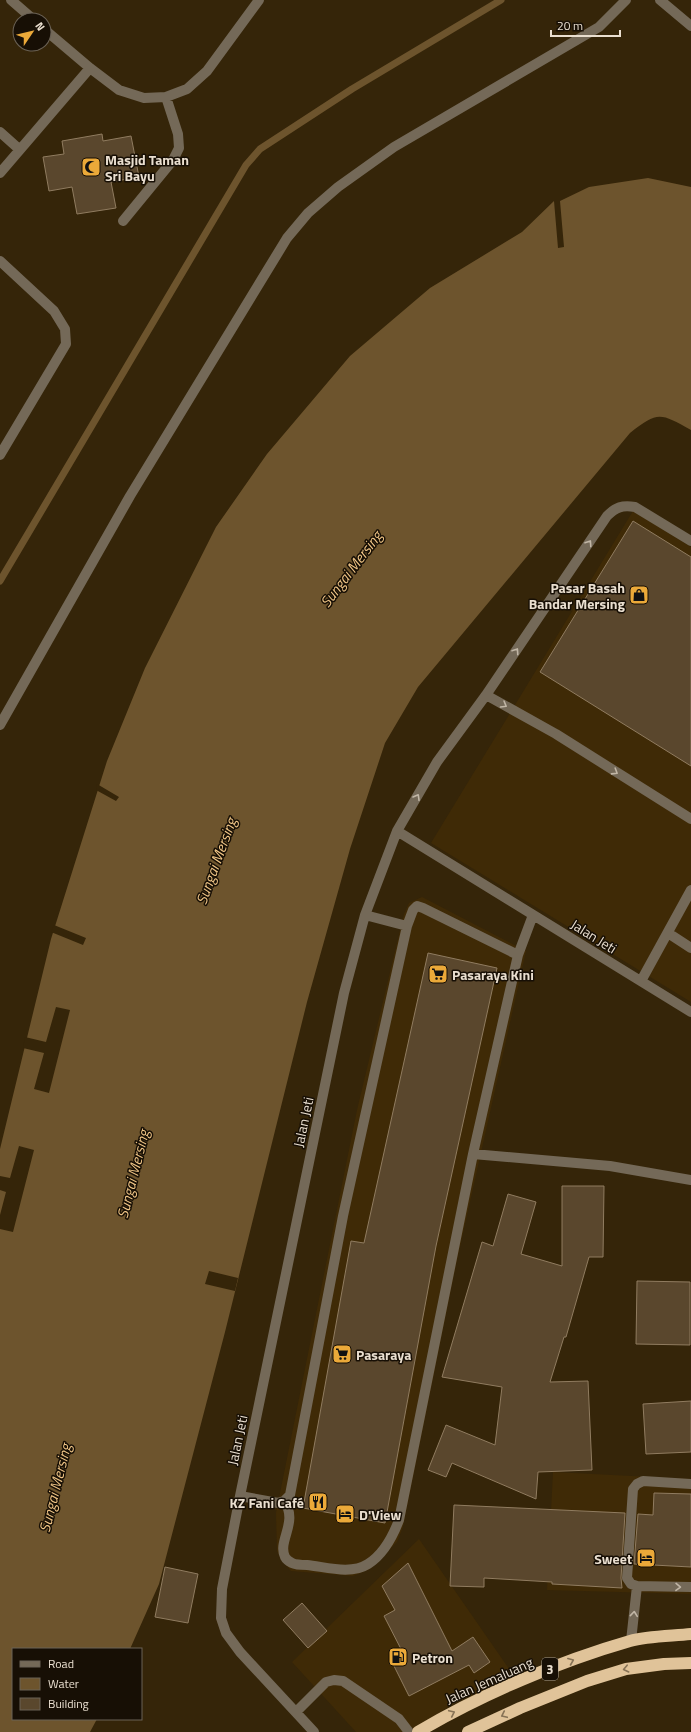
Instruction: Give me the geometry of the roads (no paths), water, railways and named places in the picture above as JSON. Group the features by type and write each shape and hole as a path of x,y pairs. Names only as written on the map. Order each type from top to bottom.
{"highway":[{"name":"Jalan Jemaluang","path":"418,1732 438,1720 511,1685 580,1657 631,1641 691,1634"},
{"name":"3","path":"468,1732 587,1680 626,1669 664,1664 691,1663"}],"street":[{"path":"11,0 25,12"},
{"path":"52,36 119,90 144,98 166,97 187,88 207,71 259,0"},
{"path":"0,725 130,496 287,238 308,213 338,187 394,147 599,27 626,0"},
{"path":"660,0 691,26"},
{"path":"0,173 90,68"},
{"path":"123,221 174,160 179,148 178,134 166,97"},
{"path":"0,132 20,149"},
{"path":"0,262 54,311 65,329 66,344 0,456"},
{"path":"398,831 437,762 486,695 607,516 615,508 625,506 635,507 691,541"},
{"path":"486,695 556,734 691,819"},
{"name":"Jalan Jeti","path":"314,1732 240,1652 226,1634 221,1618 222,1589 344,993 365,915 398,831 691,1012"},
{"path":"641,981 691,890"},
{"path":"240,1496 278,1503 284,1501 290,1495 343,1216 407,926 413,910 417,906 423,908 518,956"},
{"path":"365,915 407,926"},
{"path":"284,1501 289,1508 291,1516 284,1549 286,1557 292,1563 355,1569 368,1564 392,1538 398,1520 473,1154 518,956 533,915"},
{"path":"668,933 691,948"},
{"path":"473,1154 610,1166 691,1180"},
{"path":"691,1484 643,1481 637,1484 633,1489 628,1578 632,1584 636,1586 691,1587"},
{"path":"631,1641 636,1586"},
{"path":"296,1712 326,1682 334,1680 343,1681 398,1719 409,1732"}],"water":[{"name":"Sungai Mersing","path":"648,178 691,187 691,430 672,420 659,417 647,421 630,433 418,687 385,743 350,849 307,1002 225,1332 159,1584 130,1648 12,1648 12,1720 96,1720 90,1732 0,1732 0,1149 51,939 107,761 145,668 216,527 267,454 350,356 430,288 522,232 554,201 560,201 589,187"}],"waterway":[{"path":"0,581 246,165 260,149 352,89 501,0"}],"place":[{"name":"Masjid Taman Sri Bayu","path":"91,167"},
{"name":"Pasar Basah Bandar Mersing","path":"639,595"},
{"name":"Pasaraya Kini","path":"438,974"},
{"name":"Pasaraya","path":"342,1354"},
{"name":"KZ Fani Café","path":"318,1502"},
{"name":"D'View","path":"345,1514"},
{"name":"Sweet","path":"646,1558"},
{"name":"Petron","path":"398,1657"}]}
